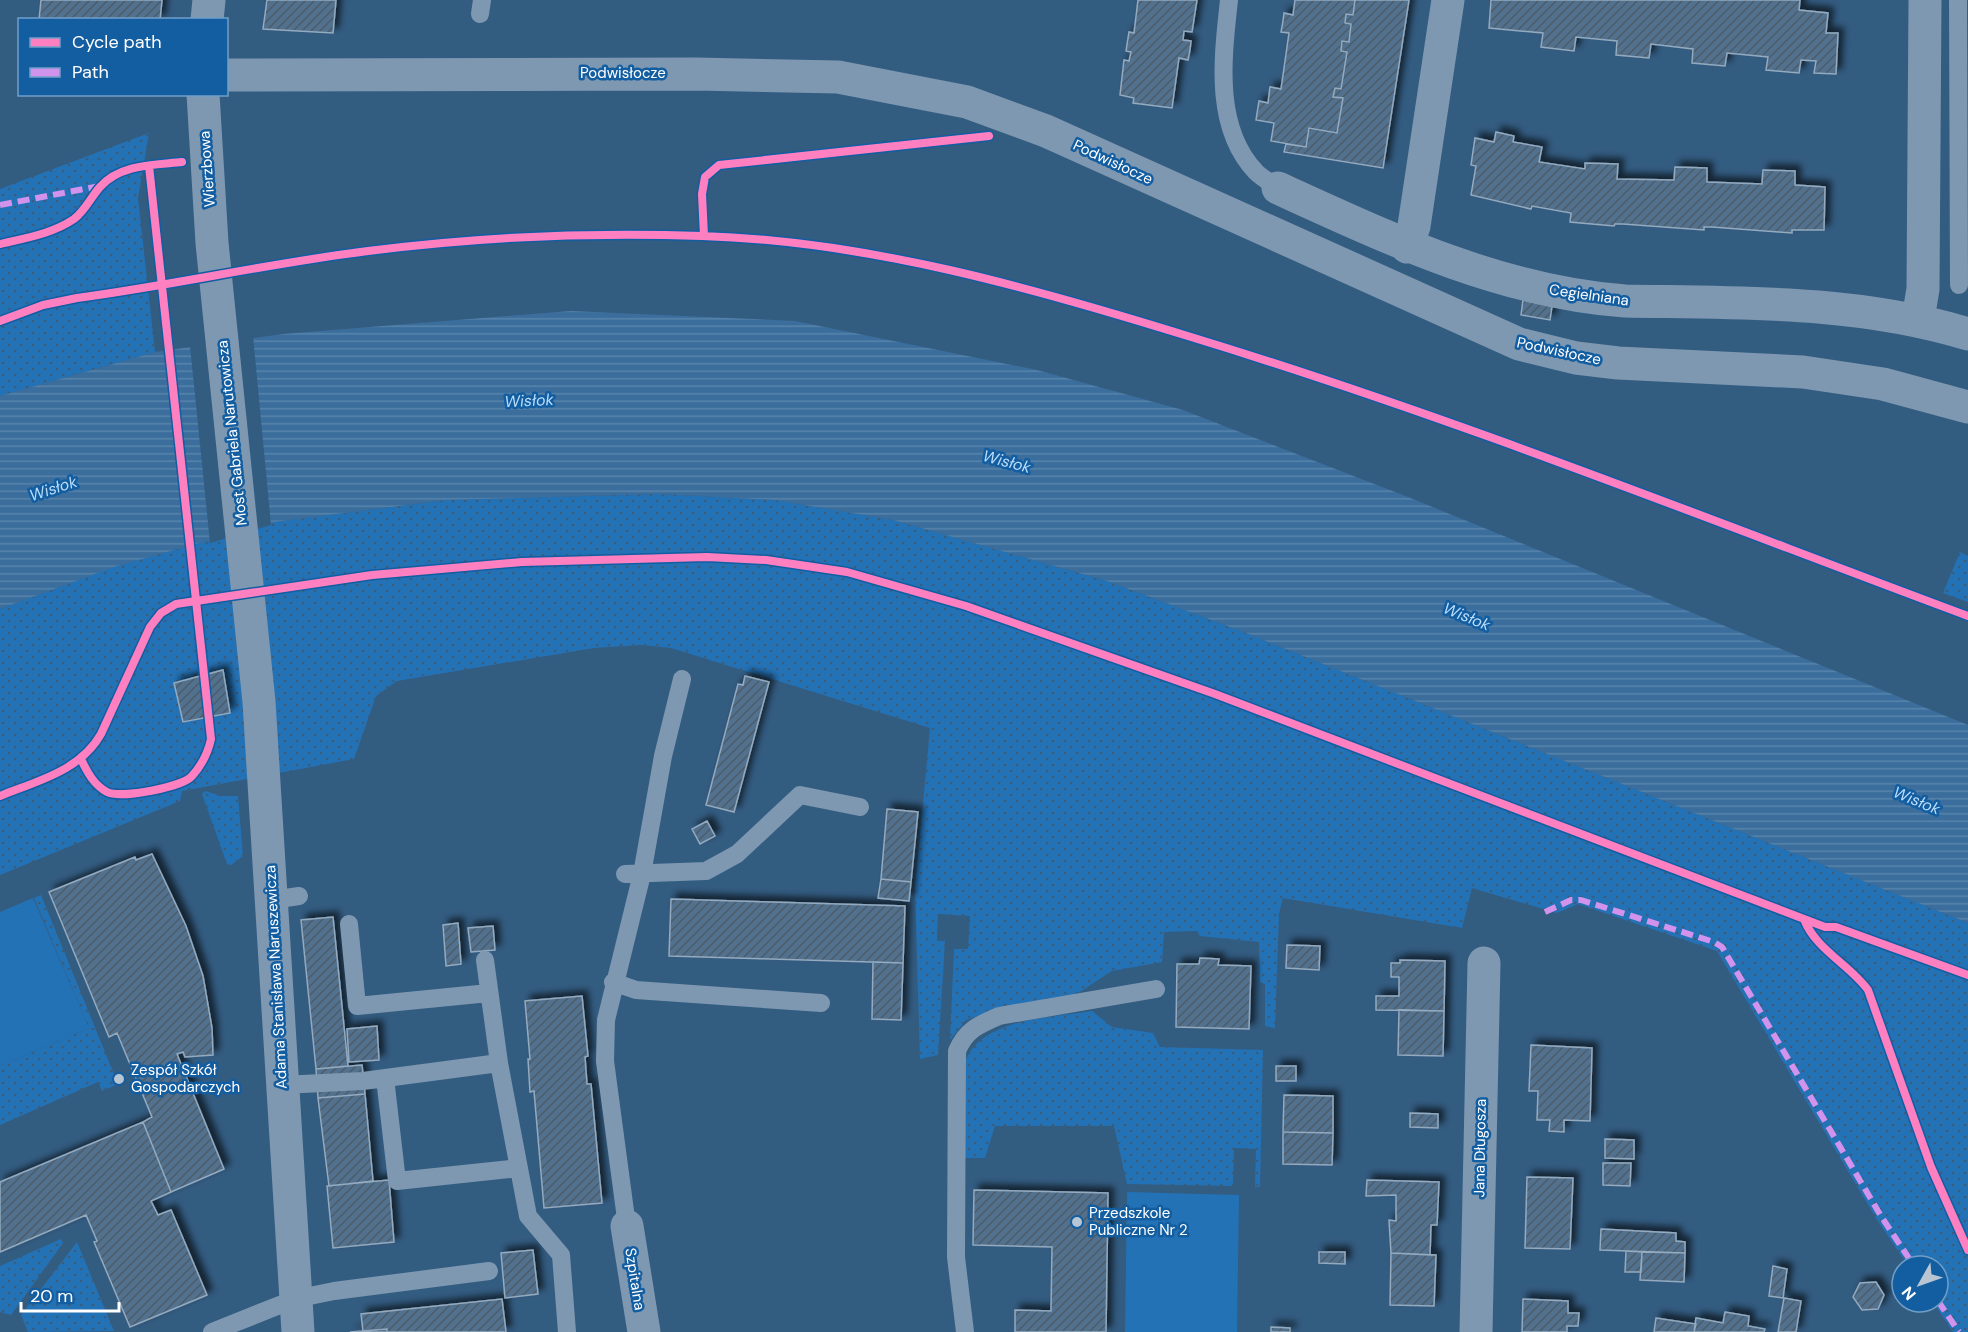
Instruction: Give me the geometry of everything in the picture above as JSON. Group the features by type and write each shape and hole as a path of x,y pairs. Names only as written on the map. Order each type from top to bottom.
{"street":[{"path":"207,18 208,0"},
{"path":"1407,247 1414,226 1448,0"},
{"path":"1918,319 1923,289 1925,0"},
{"name":"Podwisłocze","path":"228,75 696,74 838,77 967,102 1046,131 1519,344 1576,358 1618,363 1803,372 1883,384 1968,407"},
{"name":"Wierzbowa","path":"204,96 205,160 212,243"},
{"name":"Cegielniana","path":"1278,188 1407,247 1464,268 1531,287 1597,299 1796,303 1918,319 1968,334"},
{"name":"Most Gabriela Narutowicza","path":"212,243 252,622"},
{"name":"Adama Stanisława Naruszewicza","path":"252,622 286,898 282,1085 298,1332"},
{"name":"Jana Długosza","path":"1476,1332 1484,963"},
{"name":"Szpitalna","path":"627,1226 644,1332"}],"lane":[{"path":"1229,0 1223,70 1226,110 1235,139 1256,172 1278,188"},
{"path":"1958,0 1963,47 1963,171 1959,285"},
{"path":"1925,48 1963,47"},
{"path":"1925,172 1963,171"},
{"path":"627,1226 605,1061 606,1020 633,874 682,679"},
{"path":"633,874 706,871 737,854 800,795 860,807"},
{"path":"349,924 357,1006 489,993"},
{"path":"485,960 499,1063 528,1216 561,1255 567,1332"},
{"path":"613,982 636,990 821,1003"},
{"path":"965,1332 956,1257 957,1051 964,1034 979,1024 999,1017 1156,988"},
{"path":"282,1085 385,1078 499,1063"},
{"path":"385,1078 397,1181 519,1168"},
{"path":"212,1332 295,1299 334,1291 489,1270"}],"shaded area":[{"path":"149,133 138,198 155,352 0,396 0,189"},
{"path":"659,494 774,500 893,520 1107,581 1246,633 1968,923 1968,1332 1953,1332 1941,1314 1950,1314 1950,1254 1900,1254 1876,1218 1717,951 1578,904 1557,913 1472,888 1462,928 1283,898 1279,914 1275,1028 1265,1026 1265,984 1260,982 1259,942 1200,936 1197,931 1164,932 1162,962 1112,971 1075,995 997,1010 966,1020 950,1040 954,949 968,949 970,916 938,914 937,941 945,941 938,1055 920,1059 915,889 930,728 671,648 641,645 594,648 397,681 376,696 354,759 182,791 180,801 0,875 0,609 113,567 274,522 447,500"},
{"path":"1960,552 1968,556 1968,602 1943,593"},
{"path":"205,791 221,796 238,796 243,856 231,865 227,864 202,794"},
{"path":"41,895 118,1084 102,1091 98,1082 0,1125 0,1066 89,1028 34,898"},
{"path":"33,898 89,1028 0,1066 0,912"},
{"path":"1092,1011 1112,1027 1153,1033 1160,1047 1263,1050 1260,1187 1255,1187 1256,1149 1234,1148 1233,1186 1127,1184 1114,1126 995,1126 985,1158 965,1158 962,1085 964,1066 971,1050 983,1038 1017,1023"},
{"path":"1127,1192 1239,1195 1237,1332 1125,1332"},
{"path":"61,1239 63,1243 11,1315 0,1312 0,1266"},
{"path":"77,1242 114,1331 28,1332 21,1315"}],"water":[{"name":"Wisłok","path":"571,311 795,321 1037,370 1183,410 1408,497 1968,725 1968,923 1246,633 1107,581 893,520 774,500 659,494 447,500 274,522 114,567 0,609 0,396 155,352 283,334"}],"pier":[{"path":"253,336 271,525 210,543 190,346"}],"building":[{"path":"41,0 162,0 160,18 39,18"},
{"path":"267,0 336,0 333,33 263,29"},
{"path":"1138,0 1197,0 1192,32 1184,31 1183,40 1191,41 1190,50 1188,60 1179,58 1172,108 1133,103 1134,98 1120,95 1124,60 1129,61 1131,52 1126,51 1129,32 1134,33"},
{"path":"1295,0 1355,0 1353,15 1346,14 1345,23 1351,24 1349,42 1342,41 1341,51 1347,52 1341,89 1335,88 1333,97 1343,98 1337,133 1309,128 1306,147 1271,141 1274,123 1256,120 1259,101 1268,103 1270,87 1281,89 1289,33 1281,32 1284,13 1293,15"},
{"path":"1355,0 1409,0 1383,168 1284,152 1286,144 1306,147 1309,128 1337,133 1343,98 1333,97 1335,88 1341,89 1347,52 1341,51 1342,41 1349,42 1351,24 1345,23 1346,14 1353,15"},
{"path":"1491,0 1800,0 1799,10 1828,13 1826,33 1838,33 1836,74 1814,73 1816,61 1801,60 1799,73 1766,70 1768,57 1727,53 1725,66 1692,63 1693,49 1651,44 1649,58 1616,55 1617,41 1576,37 1574,51 1541,47 1543,33 1489,28"},
{"path":"1496,132 1514,136 1513,142 1542,147 1539,162 1585,169 1585,163 1618,164 1617,179 1674,180 1675,167 1707,168 1707,182 1762,184 1763,170 1795,171 1795,185 1825,187 1824,230 1792,230 1792,233 1712,227 1704,227 1704,230 1570,222 1571,213 1532,206 1531,209 1471,195 1476,166 1471,165 1475,138 1494,142"},
{"path":"1523,300 1552,306 1550,320 1521,315"},
{"path":"223,670 230,713 183,722 174,683"},
{"path":"745,676 769,682 734,812 706,805 738,684 743,685"},
{"path":"887,809 918,812 911,882 881,879"},
{"path":"707,821 715,836 700,844 692,829"},
{"path":"152,854 186,926 203,976 212,1028 213,1055 185,1057 183,1052 177,1054 224,1169 171,1192 143,1122 152,1117 117,1033 109,1037 49,892 135,857 136,860"},
{"path":"881,879 911,882 909,901 878,898"},
{"path":"671,899 905,906 903,963 669,956"},
{"path":"333,917 348,1066 316,1069 301,920"},
{"path":"458,923 461,964 446,966 443,925"},
{"path":"493,926 495,950 471,952 468,928"},
{"path":"1287,945 1320,946 1319,970 1286,968"},
{"path":"1200,958 1219,959 1218,965 1251,966 1249,1029 1176,1027 1177,964 1199,964"},
{"path":"1400,960 1445,961 1444,1011 1376,1010 1376,996 1399,996 1399,977 1391,977 1391,963 1400,963"},
{"path":"873,962 903,963 901,1020 872,1019"},
{"path":"582,996 588,1056 585,1057 587,1084 591,1084 602,1203 544,1208 534,1091 530,1092 528,1059 530,1059 525,1001"},
{"path":"1399,1010 1444,1011 1443,1056 1398,1055"},
{"path":"377,1026 379,1060 349,1062 347,1029"},
{"path":"1531,1045 1592,1048 1590,1121 1564,1120 1564,1132 1549,1131 1550,1120 1537,1120 1538,1091 1529,1091"},
{"path":"362,1065 365,1094 318,1098 316,1069"},
{"path":"1276,1066 1296,1066 1296,1081 1276,1081"},
{"path":"365,1094 373,1181 329,1186 318,1098"},
{"path":"1284,1095 1333,1096 1333,1133 1283,1132"},
{"path":"1410,1113 1438,1114 1438,1128 1410,1127"},
{"path":"143,1122 171,1192 151,1201 158,1215 171,1210 207,1295 130,1327 94,1242 97,1241 86,1215 0,1252 0,1182"},
{"path":"1283,1132 1333,1133 1332,1165 1283,1164"},
{"path":"1605,1139 1634,1140 1634,1159 1605,1158"},
{"path":"1603,1163 1631,1163 1630,1186 1603,1185"},
{"path":"1527,1177 1573,1178 1570,1249 1525,1248"},
{"path":"389,1180 394,1242 333,1248 327,1186"},
{"path":"1367,1180 1439,1182 1437,1225 1431,1225 1430,1255 1391,1253 1389,1220 1396,1221 1396,1195 1366,1196"},
{"path":"974,1190 1108,1193 1106,1332 1015,1332 1015,1310 1051,1311 1052,1247 973,1245"},
{"path":"1601,1229 1676,1233 1676,1241 1685,1242 1685,1253 1600,1250"},
{"path":"533,1250 538,1294 505,1298 501,1253"},
{"path":"1626,1251 1642,1252 1641,1272 1625,1272"},
{"path":"1319,1252 1345,1252 1345,1264 1319,1263"},
{"path":"1642,1252 1685,1253 1684,1282 1640,1280"},
{"path":"1391,1253 1436,1255 1434,1306 1390,1305"},
{"path":"1773,1266 1787,1269 1783,1298 1769,1296"},
{"path":"1876,1282 1884,1295 1878,1309 1862,1310 1853,1297 1860,1283"},
{"path":"1784,1298 1801,1301 1796,1332 1778,1332"},
{"path":"502,1299 506,1332 387,1332 387,1329 363,1331 361,1314"},
{"path":"1523,1299 1568,1301 1568,1313 1579,1313 1578,1326 1567,1326 1567,1332 1522,1332"},
{"path":"1725,1312 1749,1316 1748,1326 1765,1329 1764,1332 1694,1332 1696,1318 1723,1323"},
{"path":"1656,1318 1696,1324 1694,1332 1654,1332"},
{"path":"1271,1327 1290,1328 1290,1332 1271,1332"},
{"path":"387,1329 387,1332 350,1332 363,1331"}],"marked path":[{"path":"0,205 100,186"},
{"path":"1545,912 1571,900 1581,900 1714,942 1722,947 1881,1216 1906,1254"},
{"path":"1947,1314 1959,1332"}],"cycle path":[{"path":"704,236 702,194 705,177 719,165 989,136"},
{"path":"0,244 38,235 66,224 81,212 108,179 117,174 138,167 182,162"},
{"path":"81,759 95,782 107,792 138,793 165,788 192,776 204,759 211,739 149,166"},
{"path":"0,321 43,305 77,298 332,256 451,242 577,235 660,235 764,240 826,247 888,257 1011,285 1071,301 1289,368 1581,470 1968,616"},
{"path":"0,796 43,780 70,766 92,747 101,734 150,627 161,613 176,604 372,575 522,562 707,557 766,560 847,572 966,606 1215,694 1825,927 1836,927 1968,975"},
{"path":"1804,919 1809,930 1824,948 1868,990 1931,1167 1968,1250"}],"place":[{"name":"Zespół Szkół Gospodarczych","path":"119,1079"},
{"name":"Przedszkole Publiczne Nr 2","path":"1077,1222"}]}
